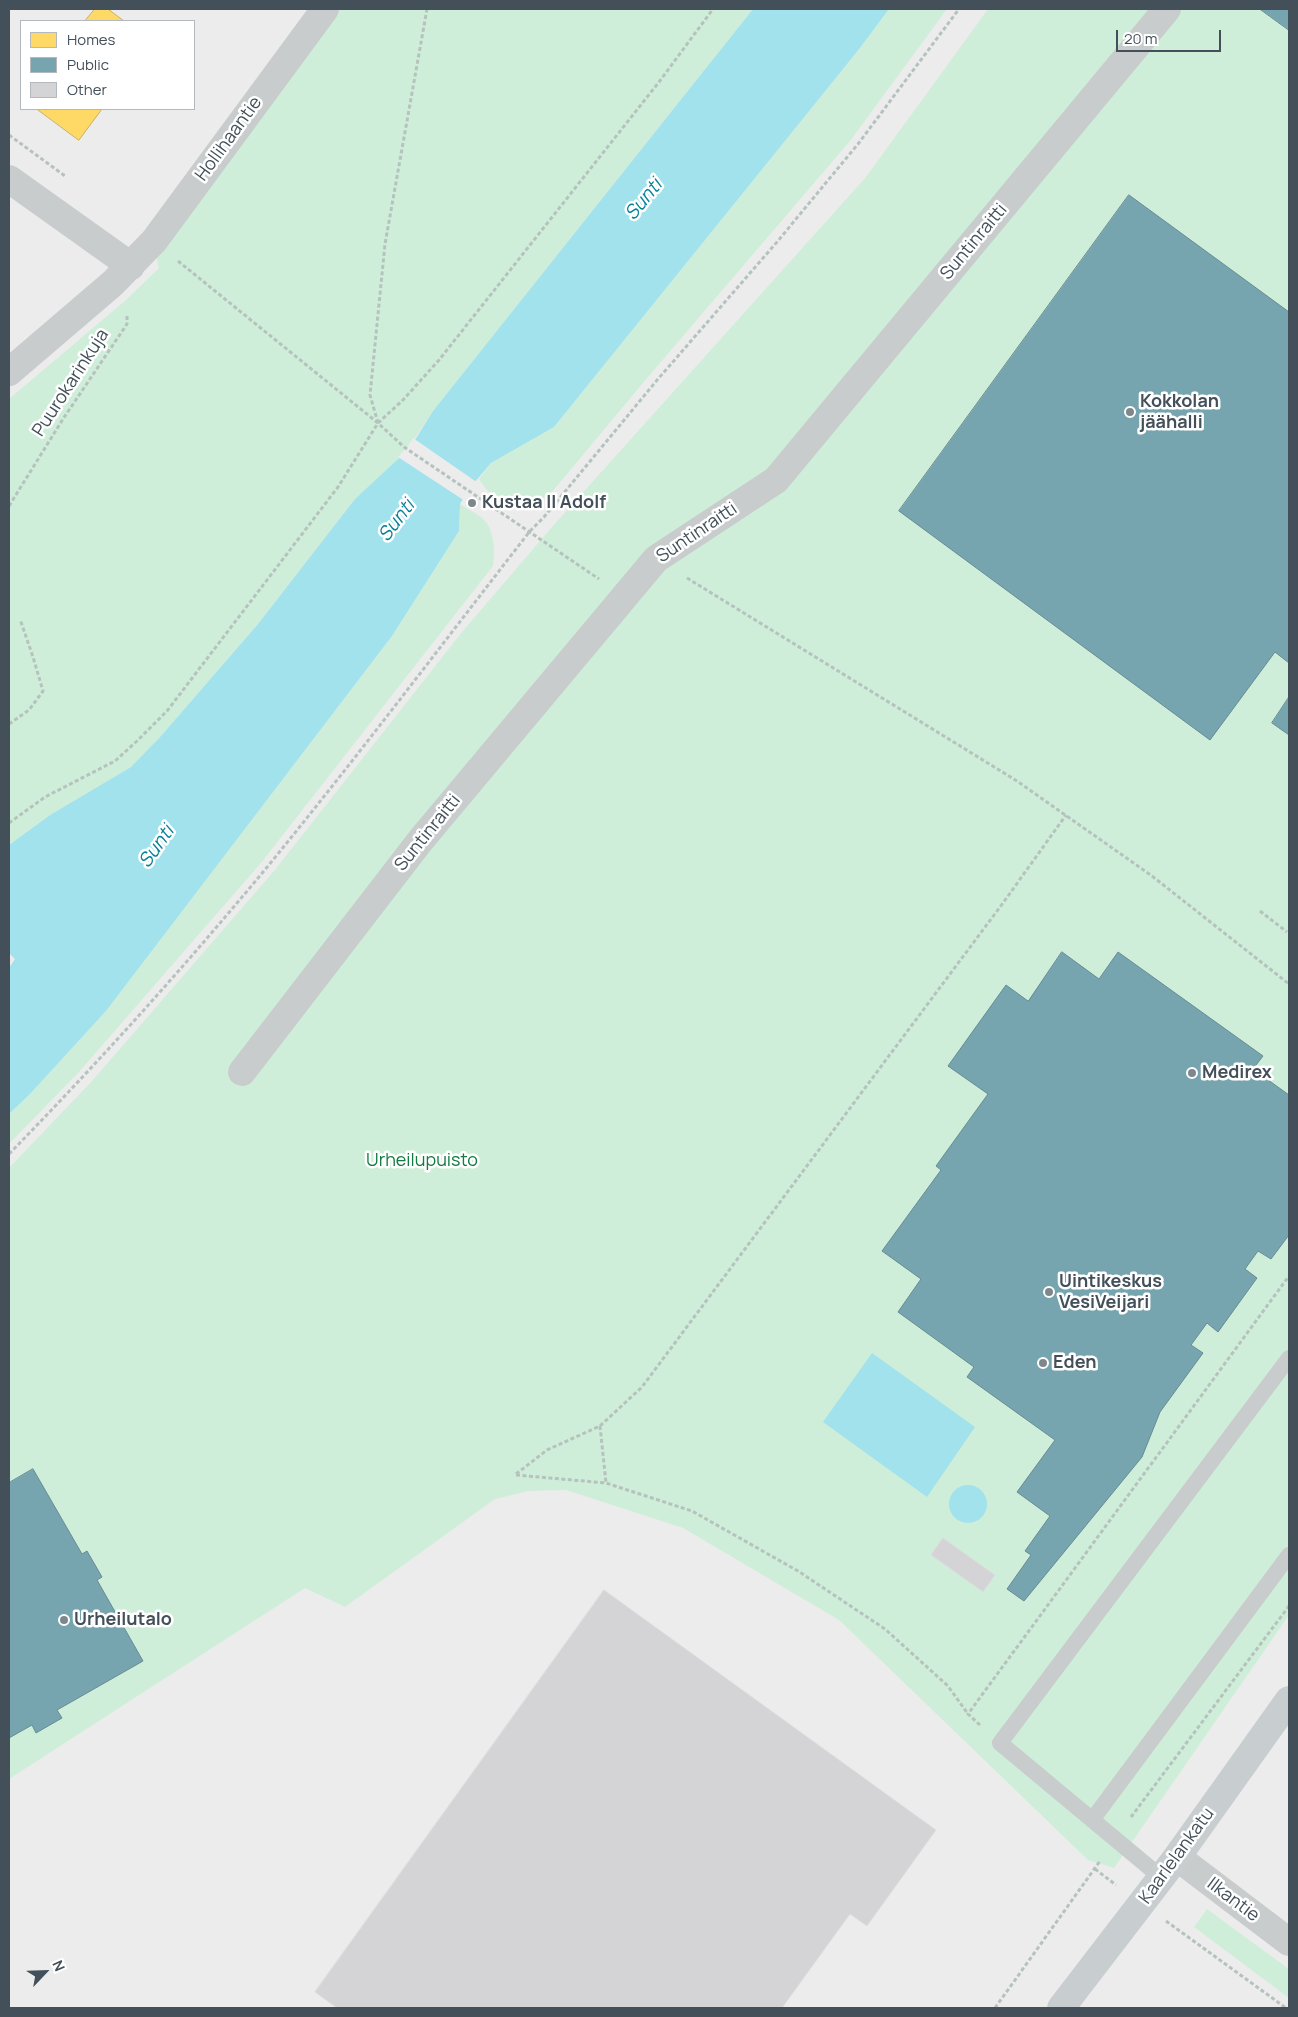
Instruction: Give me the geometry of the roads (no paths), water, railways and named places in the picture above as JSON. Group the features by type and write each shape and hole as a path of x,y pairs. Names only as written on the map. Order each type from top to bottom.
{"main road":[{"name":"Kaarlelankatu","path":"1061,2008 1170,1868 1289,1700"}],"street":[{"name":"Hollihaantie","path":"9,372 131,266 154,241 325,9"},
{"name":"Suntinraitti","path":"242,1072 420,841 656,559 776,480 1167,9"},
{"path":"9,179 131,266"},
{"name":"Ilkantie","path":"1170,1868 1289,1942"}],"lane":[{"path":"1170,1868 1115,1839 1000,1743 1289,1358"},
{"path":"1092,1820 1289,1555"}],"water":[{"name":"Sunti","path":"753,9 889,9 860,48 554,427 491,463 469,489 460,504 459,531 392,636 106,1011 30,1094 9,1114 9,968 15,959 9,953 9,845 50,815 131,767 161,736 258,624 355,499 410,448 433,411"},
{"path":"872,1353 975,1427 927,1497 823,1422"},
{"path":"968,1485 975,1486 981,1491 986,1497 986,1511 981,1517 975,1522 968,1523 961,1522 955,1517 950,1511 949,1504 950,1497 955,1491 961,1486"}],"place":[{"name":"Kokkolan jäähalli","path":"1130,412"},
{"name":"Kustaa II Adolf","path":"472,503"},
{"name":"Medirex","path":"1192,1073"},
{"name":"Uintikeskus VesiVeijari","path":"1049,1292"},
{"name":"Eden","path":"1043,1363"},
{"name":"Urheilutalo","path":"64,1620"}],"park label":[{"name":"Urheilupuisto","path":"422,1161"}]}
